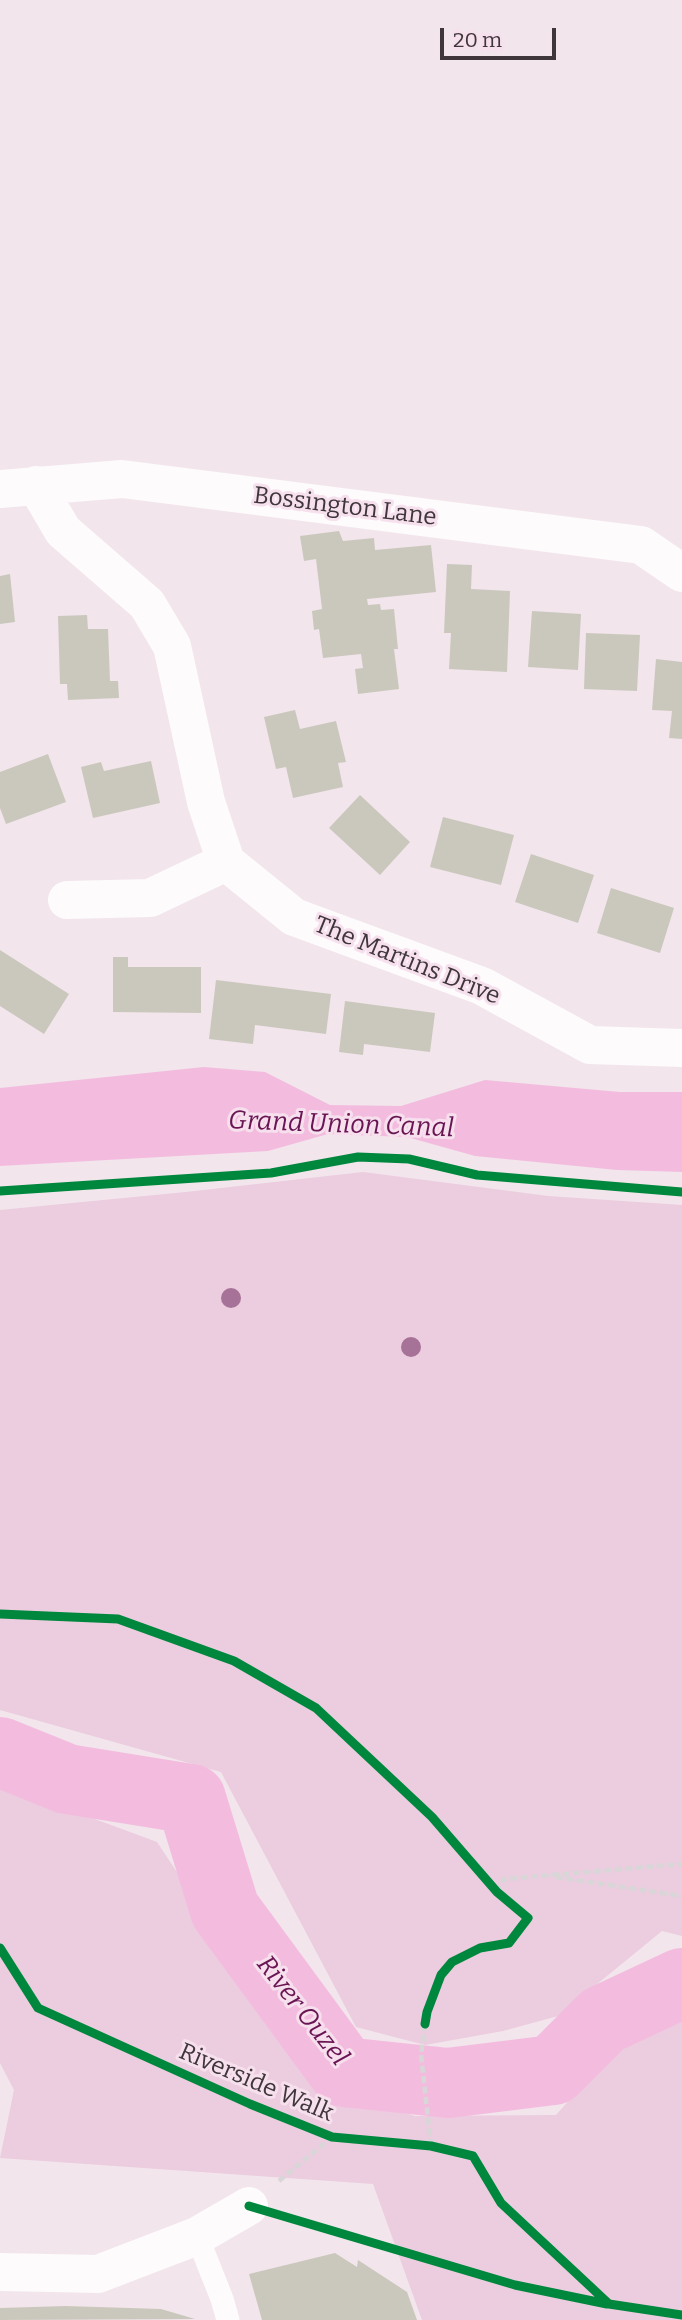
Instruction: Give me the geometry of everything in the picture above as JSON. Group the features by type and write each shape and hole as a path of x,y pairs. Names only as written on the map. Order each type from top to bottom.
{"street":[{"name":"Bossington Lane","path":"18,487 122,479 641,545 682,573"},
{"path":"18,487 63,531 147,604 172,646 206,803 226,862 150,898 67,901"},
{"name":"The Martins Drive","path":"226,862 294,917 481,986 590,1045 682,1048"},
{"path":"0,2272 98,2274 197,2236 249,2206"}],"lane":[{"path":"197,2236 228,2320"}],"path":[{"path":"497,1892 504,1879 682,1864"},
{"path":"549,1875 682,1896"},
{"path":"488,1883 507,1901"},
{"path":"427,2012 421,2055 431,2146"},
{"path":"249,2206 332,2137"},
{"path":"419,2145 442,2148"}],"shaded area":[{"path":"363,1172 548,1196 682,1205 682,1936 662,1931 558,2016 503,2031 425,2045 356,2027 221,1772 0,1710 0,1210"},
{"path":"0,1784 157,1842 321,2089 415,2116 556,2115 657,2002 682,2017 682,2320 422,2320 373,2184 0,2158 14,2090 0,2063"}],"water":[{"name":"Grand Union Canal","path":"204,1067 265,1072 330,1105 401,1106 485,1080 620,1092 682,1092 682,1172 617,1170 475,1156 407,1137 328,1134 268,1151 0,1166 0,1088"}],"building":[{"path":"339,531 343,541 374,538 375,550 431,545 436,592 367,599 368,605 380,604 381,610 394,609 398,649 394,649 399,689 358,694 355,669 363,668 361,654 323,658 319,629 314,630 312,611 322,609 316,559 304,561 300,536"},
{"path":"447,564 472,565 471,589 510,591 507,672 449,669 451,633 444,633"},
{"path":"10,574 15,622 0,624 0,576"},
{"path":"532,611 581,614 578,670 528,667"},
{"path":"87,615 88,629 108,629 110,681 118,681 119,698 68,700 67,684 60,684 58,616"},
{"path":"586,633 640,635 637,691 584,689"},
{"path":"656,659 682,662 682,739 669,738 672,711 652,710"},
{"path":"295,710 300,729 336,721 346,762 338,763 343,787 293,798 286,767 276,769 264,717"},
{"path":"48,754 66,802 6,824 0,808 0,772"},
{"path":"151,761 160,803 93,818 81,767 101,762 104,771"},
{"path":"360,795 410,842 380,875 329,828"},
{"path":"443,817 514,835 501,885 430,867"},
{"path":"531,854 594,875 578,923 515,902"},
{"path":"611,888 674,908 660,953 597,933"},
{"path":"0,950 69,994 44,1034 0,1006"},
{"path":"113,957 128,957 128,967 201,967 201,1013 113,1012"},
{"path":"216,980 331,994 326,1034 255,1025 253,1044 209,1039"},
{"path":"345,1001 435,1013 430,1052 364,1044 363,1055 339,1052"},
{"path":"335,2253 357,2267 358,2260 407,2292 417,2320 262,2320 249,2274"},
{"path":"66,2306 161,2309 195,2319 0,2320 0,2308"}],"waterway":[{"name":"River Ouzel","path":"0,1752 67,1779 191,1799 225,1910 344,2072 448,2083 553,2070 603,2020 682,1983"}],"cycle path":[{"path":"0,1191 271,1173 358,1157 409,1159 477,1175 682,1192"},
{"path":"0,1614 118,1619 234,1661 316,1708 432,1817 497,1892 528,1918 509,1943 480,1948 452,1962 441,1975 425,2024"},
{"name":"Riverside Walk","path":"0,1948 38,2008 250,2104 332,2137 431,2146 473,2156 501,2203 609,2304 682,2315"},
{"path":"249,2206 515,2285 607,2304"}]}
